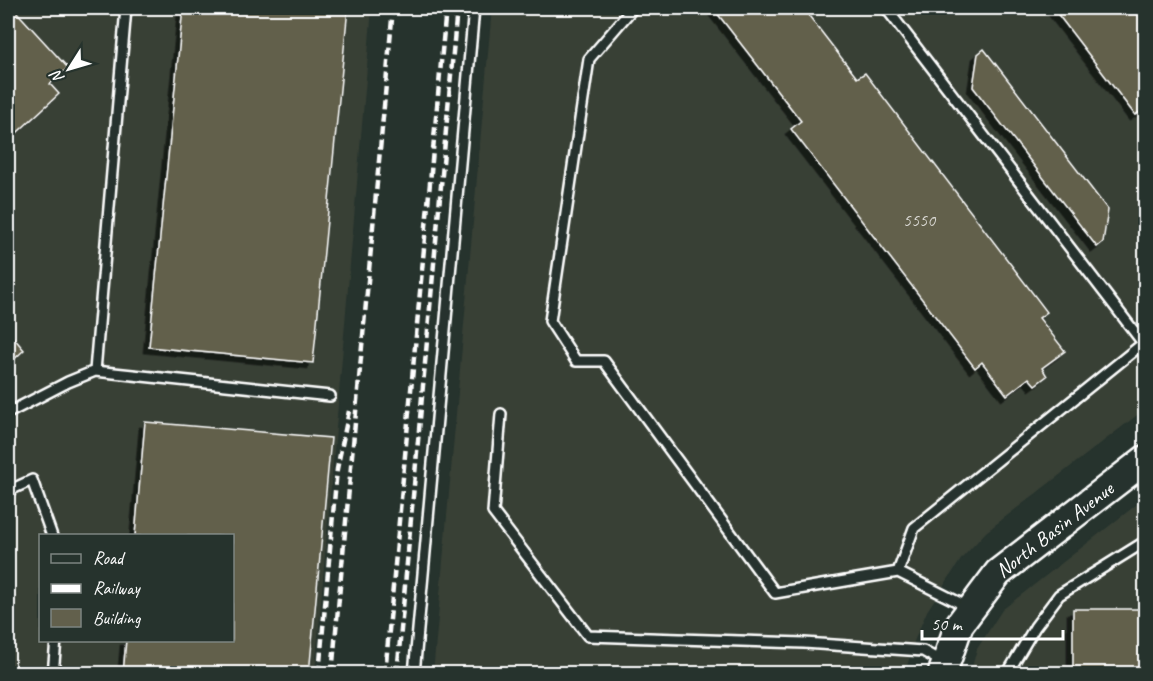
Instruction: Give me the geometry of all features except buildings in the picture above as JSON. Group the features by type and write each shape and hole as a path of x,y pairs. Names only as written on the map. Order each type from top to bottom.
{"main road":[{"name":"North Basin Avenue","path":"943,668 954,634 986,586 1013,560 1146,459"}],"lane":[{"path":"95,371 126,8"},
{"path":"414,674 474,8"},
{"path":"633,8 589,59 550,321 576,361 604,361 775,594 898,572 970,608"},
{"path":"886,8 1144,342 914,528 898,572"},
{"path":"8,413 68,382 95,371 330,396"},
{"path":"501,414 493,512 588,636 804,643 923,651 943,668"},
{"path":"8,491 32,480 51,534"},
{"path":"1010,674 1010,669 1035,627 1059,595 1146,541"},
{"path":"52,674 57,642"}],"shaded area":[{"path":"8,8 372,8 315,673 8,673"},
{"path":"492,8 1145,8 1145,409 986,532 962,558 927,611 915,639 905,673 433,674"},
{"path":"1145,498 1145,673 970,674 977,649 1002,610"}],"railway":[{"path":"332,674 393,8"},
{"path":"385,674 446,8"},
{"path":"397,674 457,8"},
{"path":"319,674 337,469 349,411"}]}
